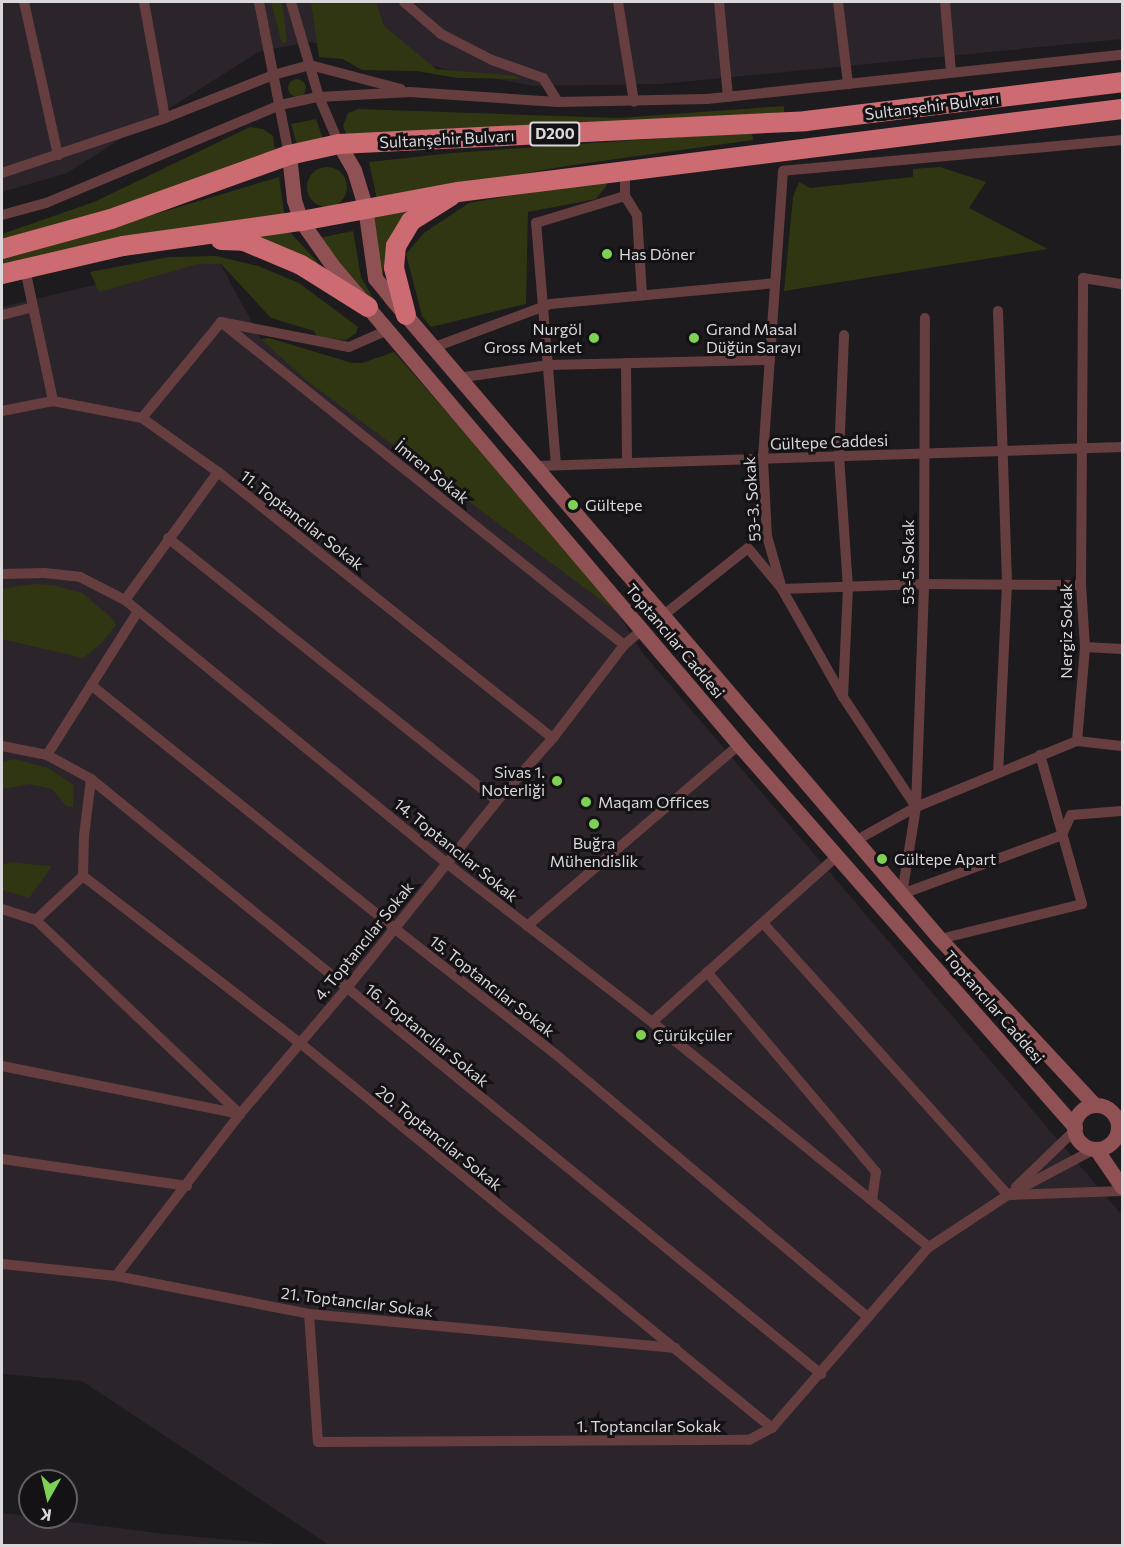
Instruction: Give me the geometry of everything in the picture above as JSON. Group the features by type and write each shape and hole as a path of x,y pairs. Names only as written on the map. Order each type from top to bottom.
{"highway":[{"name":"Sultanşehir Bulvarı","path":"2,249 111,219 289,155 339,144 806,121 1122,82"},
{"name":"Sultanşehir Bulvarı","path":"2,274 123,246 301,220 458,192 1122,109"},
{"path":"406,315 394,268 396,246 411,221 458,192"},
{"path":"179,238 244,241 301,265 368,307"}],"street":[{"path":"24,2 58,155"},
{"path":"144,2 165,118"},
{"path":"260,2 289,155"},
{"path":"291,2 319,97 339,144"},
{"path":"405,2 441,34 492,60 543,78 558,102"},
{"path":"618,2 634,102"},
{"path":"720,2 728,97"},
{"path":"838,2 848,84"},
{"path":"945,2 951,72"},
{"path":"2,215 46,203 280,105 319,97 410,92 558,102 634,102 728,97 1122,55"},
{"path":"2,173 165,118 273,75 310,65 410,92"},
{"name":"53-3. Sokak","path":"916,807 843,697 782,589 767,536 763,460 783,171 1122,140"},
{"name":"Toptancılar Caddesi","path":"339,144 354,170 365,207 375,278 457,378 537,466 940,939 1095,1105"},
{"name":"Toptancılar Caddesi","path":"289,155 294,200 301,220 332,265 739,745 1075,1128"},
{"path":"625,171 625,196 637,215 642,295"},
{"path":"556,465 549,365 541,307 536,223 625,196"},
{"path":"25,268 53,401"},
{"name":"Nergiz Sokak","path":"1077,741 1085,647 1081,447 1083,278 1122,284"},
{"path":"432,348 541,307 775,283"},
{"path":"2,315 33,307"},
{"path":"998,311 1007,584 998,774"},
{"name":"53-5. Sokak","path":"916,807 924,584 925,318"},
{"path":"142,418 221,322 349,347 388,330"},
{"name":"İmren Sokak","path":"221,322 624,645"},
{"path":"843,697 848,588 839,456 844,334"},
{"path":"457,378 549,365 770,360"},
{"path":"626,363 627,464"},
{"name":"11. Toptancılar Sokak","path":"2,411 53,401 142,418 218,472 553,738"},
{"name":"Gültepe Caddesi","path":"537,466 763,460 1004,449 1122,447"},
{"path":"125,600 218,472"},
{"path":"168,538 497,801"},
{"path":"664,614 748,548 782,589 924,584 1082,585"},
{"name":"14. Toptancılar Sokak","path":"2,574 44,573 80,577 125,600 446,862 652,1022 929,1247"},
{"path":"46,755 138,611"},
{"name":"4. Toptancılar Sokak","path":"116,1276 240,1114 346,989 446,862 553,738 624,645 642,630"},
{"path":"1085,647 1122,649"},
{"name":"15. Toptancılar Sokak","path":"91,685 559,1057 868,1317"},
{"path":"855,841 916,807 1077,741 1122,746"},
{"name":"16. Toptancılar Sokak","path":"2,742 46,755 91,779 821,1374"},
{"path":"527,926 739,745"},
{"path":"940,939 1082,904 1040,755"},
{"path":"36,920 83,876 84,836 91,779"},
{"path":"916,807 902,894 1062,835 1071,815 1122,811"},
{"path":"652,1022 837,856"},
{"name":"20. Toptancılar Sokak","path":"83,876 300,1043 772,1428"},
{"path":"2,909 36,920 240,1114"},
{"path":"762,923 1008,1195 1122,1191"},
{"path":"707,972 876,1172 872,1200"},
{"path":"2,1066 240,1114"},
{"path":"1096,1149 1113,1141 1118,1130 1119,1119 1095,1105 1081,1112 1075,1128 1082,1143 1096,1149 1122,1187"},
{"name":"1. Toptancılar Sokak","path":"1008,1195 1075,1128"},
{"name":"1. Toptancılar Sokak","path":"309,1314 318,1442 749,1440 772,1428 929,1247 1008,1195 1096,1149"},
{"path":"2,1158 187,1186"},
{"name":"21. Toptancılar Sokak","path":"2,1264 116,1276 309,1314 675,1348"}],"shaded area":[{"path":"2,2 1122,2 1122,39 661,84 533,86 310,42 260,51 67,173 2,192"},
{"path":"216,256 261,339 618,613 641,651 1122,1215 1122,1545 329,1545 82,1381 2,1374 2,307"},
{"path":"2,1513 18,1515 18,1529 78,1529 78,1523 165,1534 289,1545 2,1545"}],"green space":[{"path":"271,2 282,2 287,41 282,44"},
{"path":"311,2 376,2 384,26 436,69 515,76 520,79 458,78 416,71 362,70 343,59 319,57"},
{"path":"297,79 303,82 306,88 303,94 297,97 291,94 288,88 291,82"},
{"path":"784,106 784,112 669,121 347,136 343,126 348,113 358,109 618,118"},
{"path":"316,119 324,142 298,148 291,124"},
{"path":"250,127 263,129 273,136 275,151 194,184 2,242 2,234 94,202"},
{"path":"752,132 753,140 566,166 377,200 369,162 452,153"},
{"path":"327,167 341,173 347,187 341,201 327,207 313,201 307,187 313,173"},
{"path":"940,167 986,182 969,208 1048,249 784,291 793,197 799,182 810,188 913,177 913,169"},
{"path":"279,177 285,218 2,268 2,260"},
{"path":"601,180 607,185 596,199 528,212 526,304 431,327 422,316 406,254 424,233 469,203"},
{"path":"406,211 386,253 382,278 374,246 374,217"},
{"path":"286,228 324,269 249,233"},
{"path":"353,231 361,277 382,314 319,238"},
{"path":"216,256 258,266 299,283 358,327 356,333 346,340 317,337 314,331 271,318 221,264 198,264 99,292 90,272 169,257"},
{"path":"269,338 352,363 362,363 394,352 618,613 306,380 261,339"},
{"path":"34,584 53,585 82,593 112,618 116,625 101,644 83,658 2,639 2,589"},
{"path":"14,759 48,768 74,785 73,807 66,806 52,789 30,784 2,789 2,762"},
{"path":"11,862 52,866 29,898 2,890 2,865"}],"place":[{"name":"Has Döner","path":"607,254"},
{"name":"Nurgöl Gross Market","path":"594,338"},
{"name":"Grand Masal Düğün Sarayı","path":"694,338"},
{"name":"Gültepe","path":"573,505"},
{"name":"Sivas 1. Noterliği","path":"557,781"},
{"name":"Maqam Offices","path":"586,802"},
{"name":"Buğra Mühendislik","path":"594,824"},
{"name":"Gültepe Apart","path":"882,859"},
{"name":"Çürükçüler","path":"641,1035"}]}
